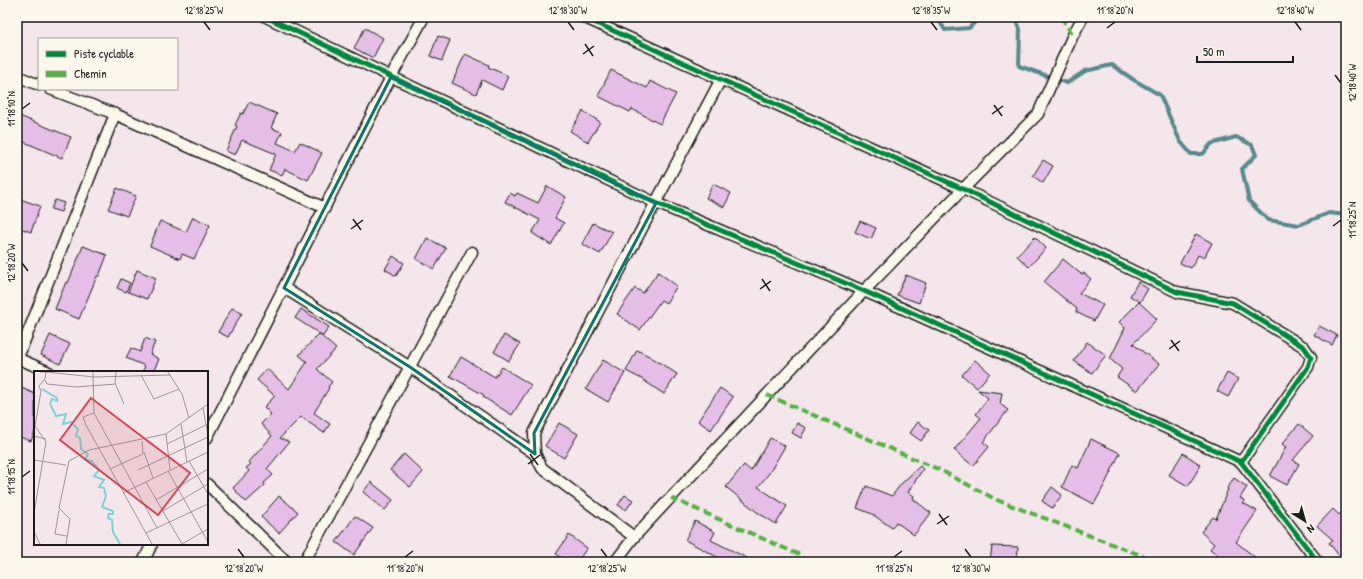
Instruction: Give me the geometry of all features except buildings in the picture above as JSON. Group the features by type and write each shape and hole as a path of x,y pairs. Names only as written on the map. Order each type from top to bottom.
{"street":[{"path":"266,17 391,78 656,203 864,291 1241,462 1318,562"},
{"path":"208,436 391,78 424,17"},
{"path":"583,17 963,189 1177,292 1233,304 1304,347 1311,357 1308,367 1241,462"},
{"path":"615,562 634,537 864,291 1038,114 1073,35 1083,17"},
{"path":"17,76 38,85"},
{"path":"634,537 542,468 535,454 534,433 721,79"},
{"path":"53,90 114,114 325,208"},
{"path":"47,371 17,359 114,114"},
{"path":"304,562 472,252"},
{"path":"284,288 410,367 535,454"},
{"path":"208,485 287,562"},
{"path":"143,562 152,545"}],"highlighted area":[{"path":"391,77 656,203 534,433 535,454 410,367 284,288"}],"waterway":[{"path":"937,17 945,30 969,28 980,17"},
{"path":"1015,17 1020,29 1019,66 1067,83 1085,71 1112,65 1160,95 1180,141 1191,154 1203,154 1211,144 1236,137 1252,145 1256,155 1242,169 1249,201 1268,220 1299,225 1329,213 1346,215"}],"marked path":[{"path":"1061,17 1073,35"},
{"path":"767,395 940,470 997,500 1156,561"},
{"path":"671,498 800,555 805,562"}],"cycle path":[{"path":"266,17 656,203 864,291 1241,462 1318,562"},
{"path":"583,17 963,189 1177,292 1233,303 1304,347 1311,357 1308,367 1241,462"}]}
